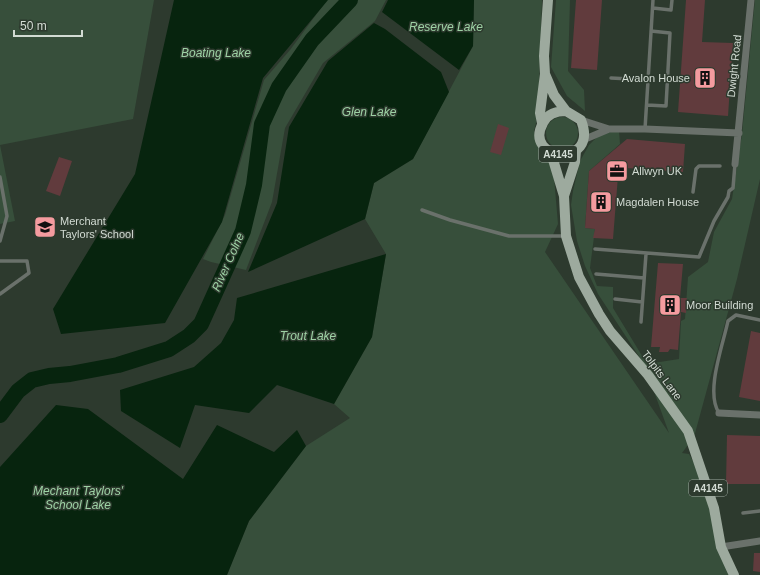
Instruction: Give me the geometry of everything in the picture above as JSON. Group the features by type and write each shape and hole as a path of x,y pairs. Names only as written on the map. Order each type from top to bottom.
{"main road":[{"name":"Tolpits Lane","path":"548,0 544,74 540,113 542,123 540,138 546,149 551,153 564,196 566,236 579,277 599,314 688,431 714,508 721,547 734,575"},
{"name":"Tolpits Lane","path":"544,74 554,95 566,111 581,120"},
{"path":"542,123 553,113 566,111"},
{"name":"A4145","path":"581,120 584,133 583,140"},
{"name":"Tolpits Lane","path":"564,196 575,162 576,150 583,140"},
{"name":"A4145","path":"551,153 568,154 576,150"}],"street":[{"name":"Dwight Road","path":"735,164 751,0"},
{"path":"581,120 609,129 739,133"},
{"path":"583,140 609,129"},
{"path":"719,413 760,415"},
{"path":"721,547 760,541"}],"lane":[{"path":"645,129 653,0"},
{"path":"653,8 671,10 672,0"},
{"path":"646,105 666,106 670,33 651,31"},
{"path":"611,78 648,80"},
{"path":"595,249 699,258 714,222 728,198 729,191 733,188 735,164"},
{"path":"693,192 696,169 699,166 720,166"},
{"path":"0,177 7,216 0,241"},
{"path":"422,210 450,220 509,236 566,236"},
{"path":"641,322 646,254"},
{"path":"0,261 27,261 29,273 0,294"},
{"path":"596,274 644,278"},
{"path":"615,299 642,302"},
{"path":"719,413 715,407 713,393 728,321 736,315 760,320"},
{"path":"743,513 760,511"}],"shaded area":[{"path":"0,0 154,0 133,119 0,145"},
{"path":"327,0 386,0 375,21 323,63 285,128 272,202 246,270 203,259 225,215 264,80 290,50"},
{"path":"474,0 542,0 538,115 534,131 538,144 549,157 554,177 558,224 545,252 669,433 644,364 598,294 585,266 577,241 571,205 573,191 580,161 589,145 603,133 619,131 620,144 589,171 585,228 595,229 590,268 597,286 613,287 613,308 647,364 679,359 681,321 685,319 688,277 708,262 714,232 732,199 742,134 755,0 760,0 760,179 737,279 694,437 682,453 689,454 698,470 729,575 227,575 249,521 306,446 350,418 334,404 372,337 386,254 365,219 374,183 413,159 473,46"},
{"path":"556,0 570,0 568,71 584,90 585,111 567,96 551,67"},
{"path":"559,117 565,117 575,124 578,133 577,139 571,146 565,149 559,149 549,142 546,136 546,130 553,120"},
{"path":"0,145 15,221 0,224"}],"water":[{"name":"Boating Lake","path":"174,0 328,0 263,78 222,222 165,323 61,334 53,309 135,174"},
{"name":"Reserve Lake","path":"388,0 474,0 473,46 459,70 382,12"},
{"name":"Glen Lake","path":"374,23 385,29 441,72 449,92 413,159 374,183 365,219 248,272 277,203 289,127 328,61"},
{"name":"Trout Lake","path":"386,254 372,337 334,404 277,385 249,413 195,405 180,448 121,411 120,390 194,367 221,343 234,320 237,298"},
{"name":"Mechant Taylors' School Lake","path":"56,405 88,409 183,479 217,425 274,452 297,430 306,446 249,521 227,575 0,575 0,467"}],"building":[{"path":"576,0 602,0 597,70 571,68"},
{"name":"Avalon House","path":"686,0 705,0 702,42 733,43 728,116 678,112"},
{"path":"498,124 509,128 501,155 490,152"},
{"name":"Magdalen House","path":"627,139 685,144 683,172 626,168 618,176 613,239 593,238 595,229 585,228 589,171"},
{"path":"59,157 72,161 60,196 46,191"},
{"name":"Moor Building","path":"658,263 683,264 680,298 687,298 686,313 681,312 678,350 670,349 668,352 659,352 660,347 651,347"},
{"path":"751,331 760,333 760,401 739,397"},
{"path":"727,435 760,436 760,484 726,484"},
{"path":"754,553 760,553 760,572 753,571"}],"waterway":[{"name":"River Colne","path":"0,415 18,391 32,380 118,365 169,349 189,336 201,324 243,231 254,185 262,124 279,87 312,40 350,0"}],"place":[{"name":"Avalon House","path":"705,78"},
{"name":"Allwyn UK","path":"617,171"},
{"name":"Magdalen House","path":"601,202"},
{"name":"Merchant Taylors' School","path":"45,227"},
{"name":"Moor Building","path":"670,305"}]}
